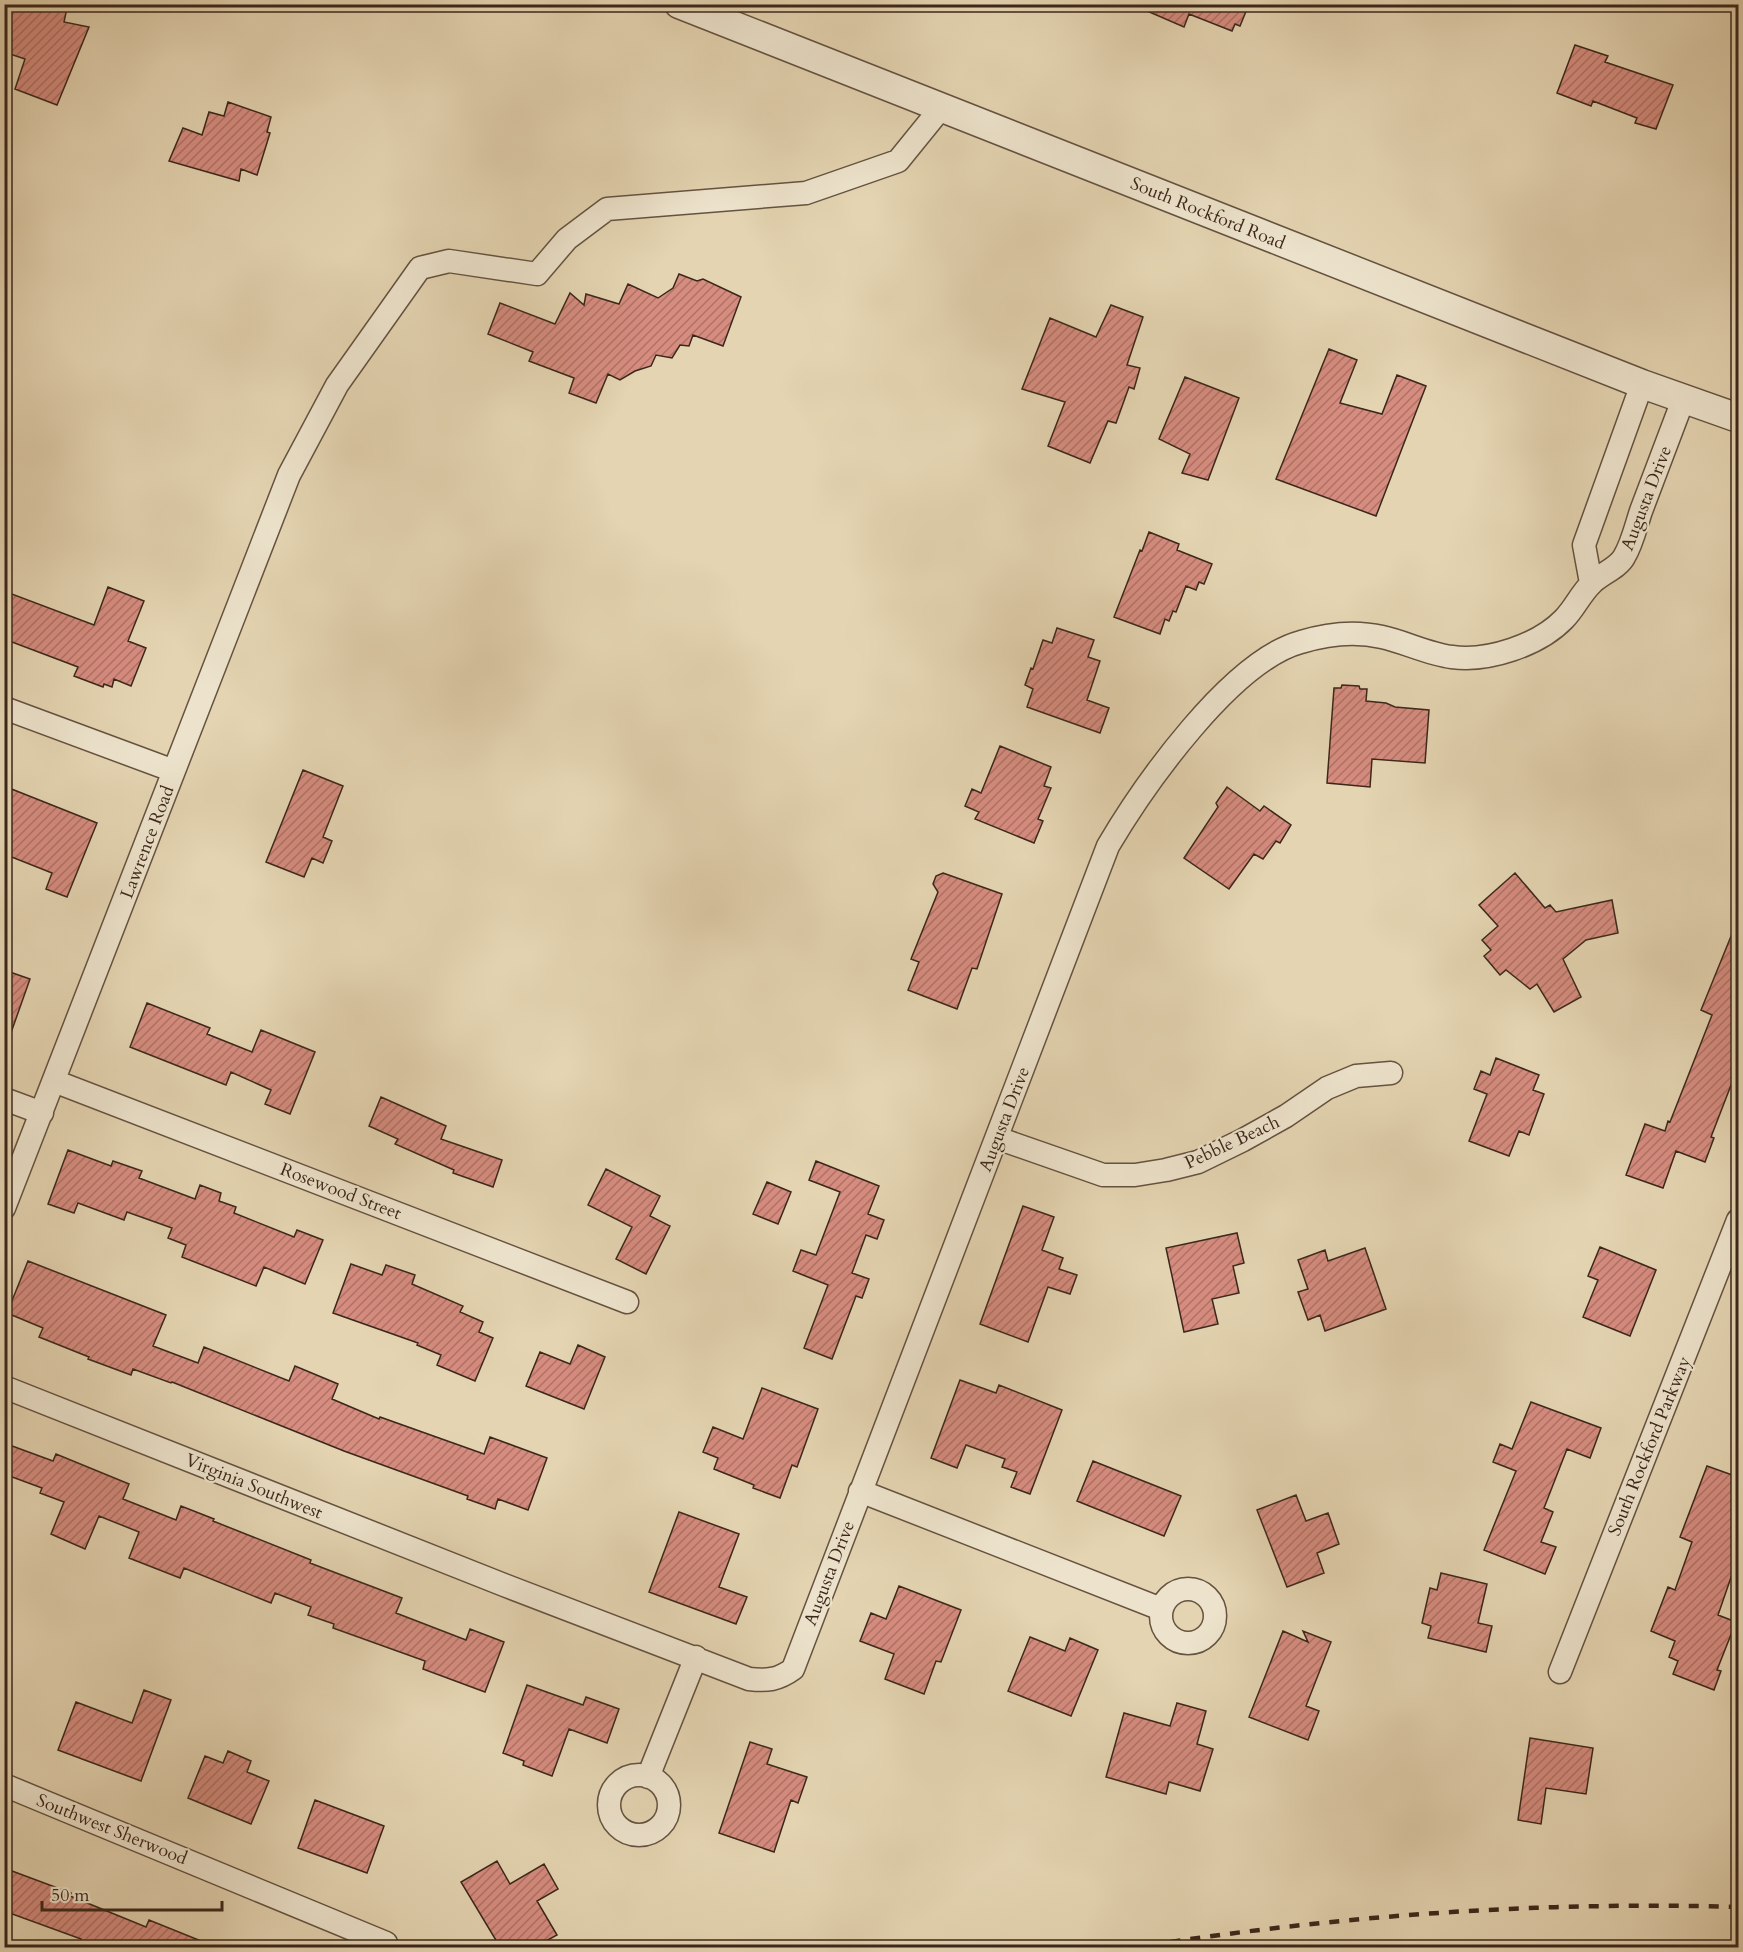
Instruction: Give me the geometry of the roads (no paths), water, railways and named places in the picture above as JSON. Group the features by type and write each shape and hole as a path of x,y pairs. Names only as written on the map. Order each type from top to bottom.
{"street":[{"name":"South Rockford Road","path":"679,4 1642,384 1738,418"},
{"name":"Lawrence Road","path":"4,1208 289,475 337,385 420,268 449,261 537,274 567,239 607,209 806,193 898,161 941,108"},
{"path":"1591,583 1584,545 1642,384"},
{"name":"Augusta Drive","path":"504,1585 749,1679 765,1681 781,1678 793,1670 1108,846 1146,786 1216,702 1245,675 1272,655 1299,642 1326,636 1354,634 1381,637 1451,657 1478,658 1529,643 1547,634 1564,620 1591,583 1623,559 1683,400"},
{"path":"4,708 174,771"},
{"name":"Pebble Beach","path":"997,1138 1103,1175 1135,1175 1166,1170 1198,1162 1243,1140 1286,1116 1327,1088 1356,1076 1391,1073"},
{"name":"Rosewood Street","path":"54,1081 627,1302"},
{"path":"4,1099 42,1113"},
{"name":"South Rockford Parkway","path":"1560,1672 1738,1220"},
{"name":"Virginia Southwest","path":"4,1387 504,1585"},
{"path":"860,1491 1161,1609"},
{"path":"648,1777 696,1657"},
{"name":"Southwest Sherwood","path":"4,1785 386,1943"}],"railway":[{"path":"1131,1948 1282,1927 1434,1913 1586,1906 1738,1907"}]}
